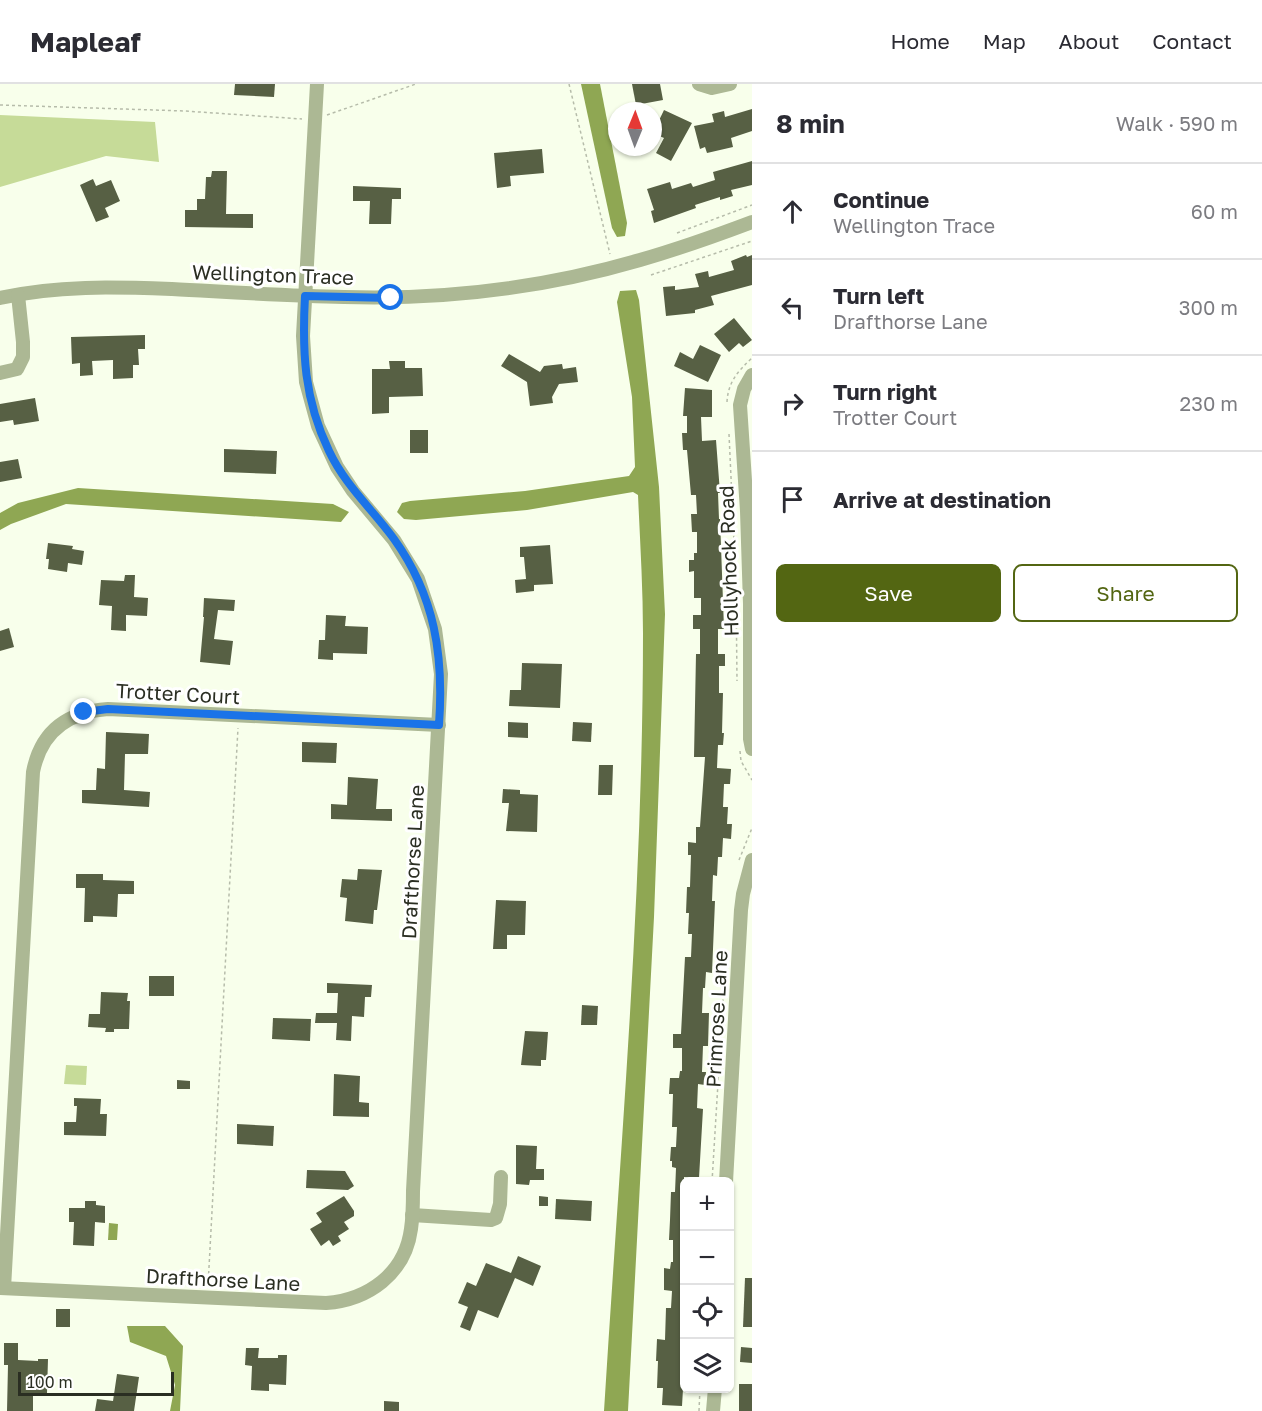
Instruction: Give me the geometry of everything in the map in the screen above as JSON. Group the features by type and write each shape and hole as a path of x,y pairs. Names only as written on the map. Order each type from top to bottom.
{"street":[{"name":"Drafthorse Lane","path":"2,1288 340,1302 361,1296 385,1280 398,1263 408,1244 412,1215 441,693 440,656 427,602 409,563 394,540 353,491 338,467 312,409 303,354 317,84"},
{"path":"699,84 712,88 730,84"},
{"name":"Wellington Trace","path":"0,298 76,288 111,287 381,298 487,291 534,285 640,261 752,222"},
{"path":"0,373 17,369 23,357 18,295"},
{"name":"Hollyhock Road","path":"746,749 750,739 751,635 747,511 740,405 744,389 752,375"},
{"name":"Trotter Court","path":"2,1288 33,772 37,756 45,741 62,723 76,715 92,710 108,709 439,725"},
{"name":"Primrose Lane","path":"726,1177 741,910 752,860"},
{"path":"412,1215 491,1220 496,1218 500,1204 501,1177"},
{"path":"713,1411 714,1393"}],"path":[{"path":"0,105 185,111 315,120 416,84"},
{"path":"568,84 611,255"},
{"path":"677,233 752,205"},
{"path":"651,275 752,241"},
{"path":"728,409 729,387 738,371 752,358"},
{"path":"729,428 736,585 737,685"},
{"path":"208,1298 239,715"},
{"path":"746,749 741,762 752,780"},
{"path":"699,1411 700,1393"}],"shaded area":[{"path":"581,84 600,84 608,125 608,156 614,156 627,223 625,236 617,237 612,228"},
{"path":"0,115 155,122 159,162 106,156 0,187"},
{"path":"636,290 639,300 659,487 665,614 654,917 628,1411 604,1411 630,1022 639,827 643,633 638,495 633,492 527,510 416,520 404,519 397,512 402,503 410,501 525,491 629,476 635,467 632,397 617,302 620,291"},
{"path":"78,488 333,504 349,512 341,522 66,504 0,530 0,513 18,503"},
{"path":"66,1065 87,1066 86,1085 64,1084"},
{"path":"109,1223 118,1224 117,1240 108,1240"},
{"path":"127,1326 165,1326 183,1346 180,1411 170,1411 175,1385 166,1356 130,1342"}],"building":[{"path":"235,84 275,84 274,97 234,95"},
{"path":"632,84 660,84 663,100 635,102"},
{"path":"752,109 752,131 731,138 733,147 707,153 705,147 700,149 694,126 714,122 712,114 724,111 725,117"},
{"path":"664,110 692,123 671,161 662,156 664,138 662,137"},
{"path":"542,149 544,173 510,176 511,186 497,188 494,153"},
{"path":"752,161 752,185 731,190 733,196 720,200 720,197 695,205 696,208 654,223 651,211 654,210 647,189 670,182 672,189 691,183 693,187 715,180 713,172"},
{"path":"212,171 227,171 226,214 253,214 253,228 185,227 185,210 197,210 197,199 205,199 206,177 211,177"},
{"path":"93,179 96,186 111,180 120,201 105,208 109,217 96,222 80,185"},
{"path":"353,186 401,188 401,199 392,199 391,224 369,224 370,201 353,201"},
{"path":"746,255 747,257 752,255 752,285 711,296 714,305 695,310 695,313 666,316 663,287 675,286 675,290 699,287 695,274 708,271 709,277 734,270 731,261"},
{"path":"734,318 752,340 743,347 739,343 729,352 714,334"},
{"path":"145,335 145,349 138,349 139,365 133,365 133,378 113,379 113,360 92,361 93,375 80,376 80,363 72,364 71,337"},
{"path":"700,345 721,355 708,382 674,366 680,352 693,359"},
{"path":"509,354 540,372 544,366 562,364 563,369 576,367 578,382 559,384 552,397 553,403 530,406 527,382 501,366"},
{"path":"389,361 405,361 405,368 422,368 423,396 389,397 389,413 372,414 372,369 390,369"},
{"path":"685,388 712,390 712,417 701,417 702,441 716,440 720,493 718,493 724,629 718,629 718,654 725,654 725,666 719,666 719,693 723,693 722,733 724,733 723,745 718,745 717,768 731,769 730,784 724,784 723,807 728,807 727,824 732,824 731,839 723,838 722,857 718,857 717,876 713,875 712,901 715,901 712,973 706,972 702,1013 709,1013 708,1046 703,1046 702,1072 706,1072 705,1085 698,1084 697,1108 703,1109 699,1177 680,1177 680,1393 683,1393 682,1406 662,1405 663,1388 657,1388 658,1361 656,1361 657,1339 665,1340 666,1308 671,1308 672,1291 664,1290 664,1268 670,1269 671,1262 673,1262 673,1240 669,1240 671,1192 675,1192 676,1168 672,1167 672,1161 670,1161 671,1147 676,1147 677,1127 672,1127 673,1094 669,1094 670,1078 679,1078 680,1071 682,1071 682,1048 673,1048 673,1034 681,1034 685,957 691,957 692,934 688,934 689,913 686,913 691,855 688,855 688,842 696,843 696,827 700,827 705,757 694,757 696,654 700,654 700,629 693,629 693,615 701,615 701,598 694,598 694,571 689,572 689,560 694,560 694,553 697,553 697,532 692,532 691,514 697,514 696,495 691,495 687,450 683,450 682,433 687,433 687,416 683,416"},
{"path":"35,398 39,421 14,425 13,420 0,422 0,404"},
{"path":"410,430 428,430 428,453 410,453"},
{"path":"224,449 277,451 276,474 224,472"},
{"path":"18,459 22,478 0,482 0,462"},
{"path":"48,543 73,546 72,549 84,551 82,565 68,563 67,572 48,569 49,559 46,559"},
{"path":"550,545 553,584 534,585 534,591 516,593 515,580 526,579 524,557 520,557 520,547"},
{"path":"125,575 135,575 134,597 148,598 147,616 126,615 126,631 111,630 112,606 99,605 101,580 124,581"},
{"path":"204,598 235,600 234,611 218,610 214,639 233,641 230,665 200,662"},
{"path":"326,615 346,616 345,626 368,627 367,654 333,653 333,660 318,659 319,640 325,640"},
{"path":"9,628 14,647 0,651 0,631"},
{"path":"522,663 562,664 560,708 509,706 510,690 521,690"},
{"path":"508,722 528,723 528,738 508,737"},
{"path":"573,722 592,723 591,742 572,741"},
{"path":"106,732 149,734 148,754 125,754 124,790 150,792 149,807 82,803 82,790 96,790 97,768 105,769"},
{"path":"302,742 337,743 336,763 302,762"},
{"path":"599,765 613,765 612,795 598,795"},
{"path":"348,777 378,779 376,809 392,809 392,821 331,819 331,804 347,805"},
{"path":"503,789 520,790 520,794 538,795 537,832 506,831 509,803 502,803"},
{"path":"358,869 382,870 373,924 345,921 347,898 340,897 342,879 357,880"},
{"path":"76,874 103,874 103,880 134,881 134,894 118,894 117,917 93,916 93,922 84,922 85,888 76,888"},
{"path":"496,900 526,901 525,935 507,935 507,949 493,949"},
{"path":"149,976 174,976 174,996 149,996"},
{"path":"327,983 372,985 371,997 365,997 364,1017 352,1016 351,1041 336,1040 337,1023 315,1023 316,1013 337,1013 338,993 327,993"},
{"path":"101,992 128,993 129,1029 114,1029 114,1032 105,1032 106,1028 88,1027 89,1014 100,1014"},
{"path":"582,1005 598,1006 597,1025 581,1025"},
{"path":"273,1018 311,1019 310,1041 272,1039"},
{"path":"525,1031 548,1032 546,1060 541,1060 541,1066 521,1065"},
{"path":"334,1074 360,1076 359,1102 369,1103 369,1117 333,1116"},
{"path":"177,1080 190,1081 190,1089 177,1089"},
{"path":"74,1098 101,1099 100,1114 107,1114 106,1136 64,1135 64,1122 76,1122 77,1106 74,1106"},
{"path":"237,1124 274,1126 273,1146 237,1144"},
{"path":"516,1145 537,1146 536,1169 544,1169 544,1180 530,1180 529,1185 516,1184"},
{"path":"307,1170 345,1171 354,1186 348,1190 306,1188"},
{"path":"344,1196 354,1211 354,1216 344,1222 349,1229 338,1236 341,1241 333,1246 329,1240 321,1246 310,1229 322,1222 316,1213"},
{"path":"539,1196 548,1197 548,1206 539,1206"},
{"path":"556,1199 592,1201 591,1221 555,1219"},
{"path":"85,1201 96,1201 96,1205 105,1206 105,1223 95,1222 94,1246 73,1245 74,1222 69,1222 69,1208 85,1208"},
{"path":"518,1256 541,1266 533,1286 515,1278 498,1318 478,1310 470,1331 460,1327 468,1307 458,1303 467,1282 476,1286 486,1263 511,1273"},
{"path":"745,1278 752,1278 752,1327 743,1327"},
{"path":"56,1309 70,1309 70,1327 56,1327"},
{"path":"4,1343 18,1343 18,1360 48,1359 47,1393 33,1393 33,1411 7,1411 8,1365 4,1365"},
{"path":"741,1347 752,1348 752,1363 740,1362"},
{"path":"246,1348 259,1348 258,1358 278,1358 278,1355 287,1355 286,1385 269,1384 269,1391 251,1390 252,1366 245,1365"},
{"path":"117,1374 139,1377 134,1411 95,1411 97,1399 113,1401"},
{"path":"739,1384 752,1384 752,1411 739,1411"},
{"path":"384,1401 399,1402 399,1411 384,1411"}],"route":[{"path":"84,712 108,709 439,725 440,656 427,602 418,579 394,540 353,491 329,452 312,409 306,382 303,354 305,296 391,298"}]}
